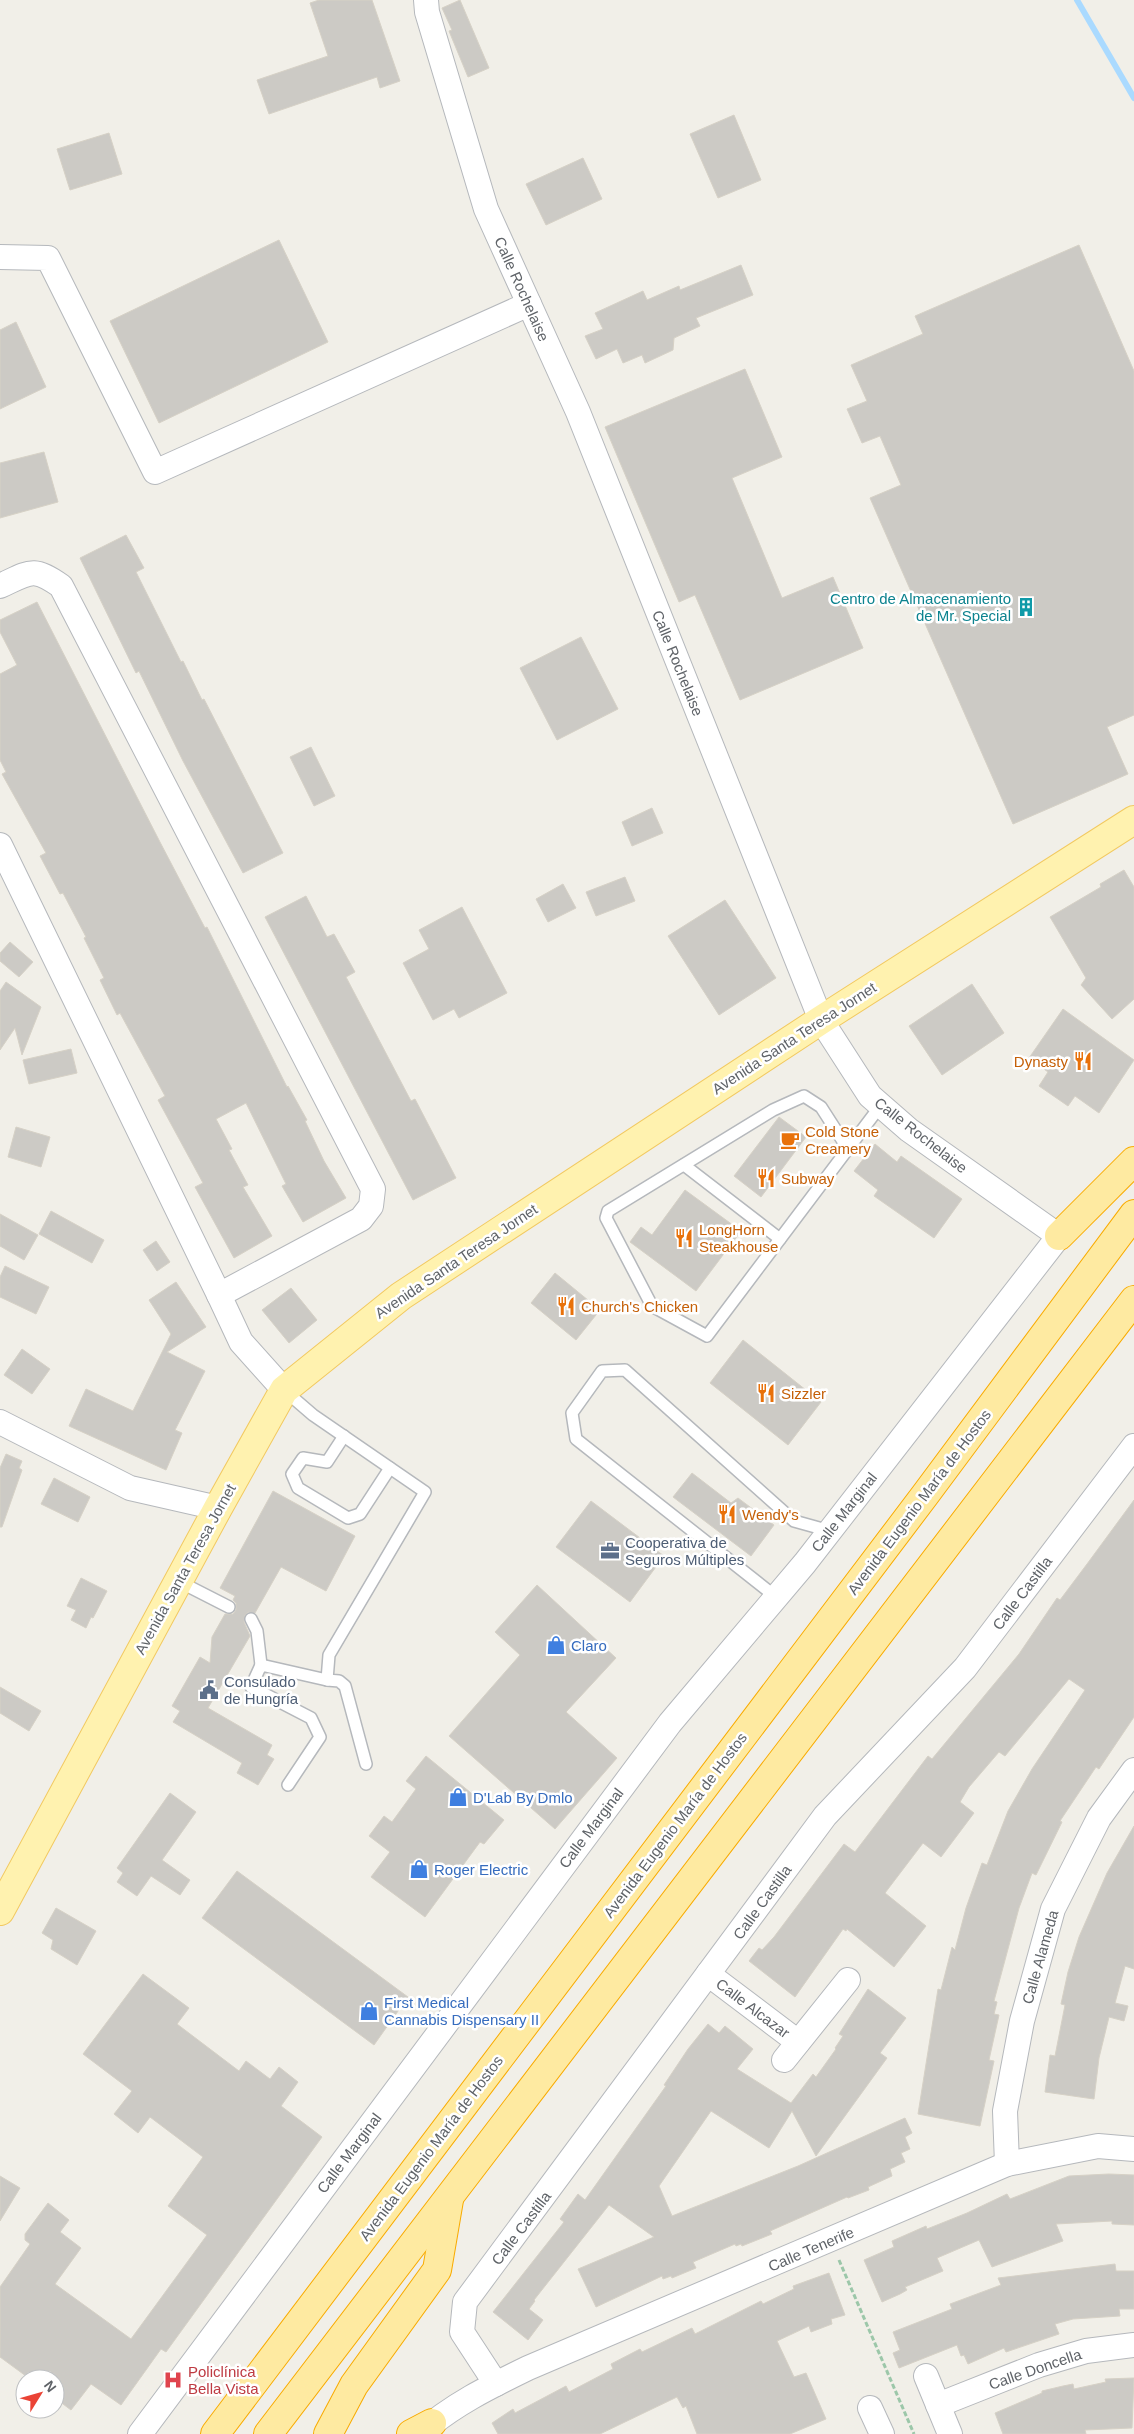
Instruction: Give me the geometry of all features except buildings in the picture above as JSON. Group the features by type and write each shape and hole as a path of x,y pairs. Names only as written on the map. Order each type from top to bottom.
{"highway":[{"path":"1059,1236 1134,1161"},
{"name":"Avenida Eugenio María de Hostos","path":"215,2434 913,1511 1134,1214"},
{"path":"268,2434 1134,1300"},
{"path":"329,2432 354,2385 436,2270 450,2196"}],"main road":[{"name":"Avenida Santa Teresa Jornet","path":"0,1911 178,1581 284,1390 400,1296 821,1020 1134,820"}],"street":[{"name":"Calle Rochelaise","path":"426,0 427,12 486,209 581,421 821,1020 870,1096 909,1130 1059,1236"},
{"path":"0,257 48,258 155,472 529,304"},
{"path":"0,586 29,572 45,575 61,586 373,1189 371,1206 361,1219 219,1295"},
{"path":"0,845 241,1342 284,1390"},
{"name":"Calle Marginal","path":"140,2434 670,1723 830,1531 1059,1236"},
{"path":"0,1422 130,1488 218,1508"},
{"name":"Calle Castilla","path":"496,2384 462,2332 465,2302 825,1816 965,1668 1134,1446"},
{"name":"Calle Alameda","path":"1007,2164 1007,2102 1022,2020 1053,1909 1099,1818 1134,1770"},
{"name":"Calle Alcazar","path":"708,1974 791,2051 848,1980"},
{"name":"Calle Tenerife","path":"496,2384 1007,2164 1098,2146 1134,2149"},
{"name":"Calle Doncella","path":"938,2405 1039,2365 1086,2351 1134,2345"},
{"path":"926,2376 950,2434"},
{"path":"421,2430 496,2384"},
{"path":"870,2408 878,2433"}],"lane":[{"path":"848,1149 821,1107 804,1096 773,1110 608,1211 606,1218 652,1306 707,1336 848,1149 881,1105"},
{"path":"684,1165 780,1239"},
{"path":"776,1597 576,1439 572,1413 602,1371 624,1370 794,1521 830,1531"},
{"path":"284,1390 313,1415 425,1492 329,1654 327,1680"},
{"path":"344,1436 327,1462 304,1458 292,1474 298,1488 348,1518 360,1514 390,1468"},
{"path":"178,1581 229,1607"},
{"path":"251,1619 257,1631 261,1665 251,1687 311,1718 320,1737 288,1785"},
{"path":"261,1665 339,1681 345,1686 366,1764"}],"path":[{"path":"831,2241 914,2434"}],"waterway":[{"path":"1077,0 1134,98"}],"place":[{"name":"Centro de Almacenamiento de Mr. Special","path":"1026,607"},
{"name":"Dynasty","path":"1083,1061"},
{"name":"Cold Stone Creamery","path":"790,1140"},
{"name":"Subway","path":"766,1178"},
{"name":"LongHorn Steakhouse","path":"684,1238"},
{"name":"Church's Chicken","path":"566,1306"},
{"name":"Sizzler","path":"766,1393"},
{"name":"Wendy's","path":"727,1514"},
{"name":"Cooperativa de Seguros Múltiples","path":"610,1551"},
{"name":"Claro","path":"556,1645"},
{"name":"Consulado de Hungría","path":"209,1690"},
{"name":"D'Lab By Dmlo","path":"458,1797"},
{"name":"Roger Electric","path":"419,1869"},
{"name":"First Medical Cannabis Dispensary II","path":"369,2011"},
{"name":"Policlínica Bella Vista","path":"173,2380"}]}
